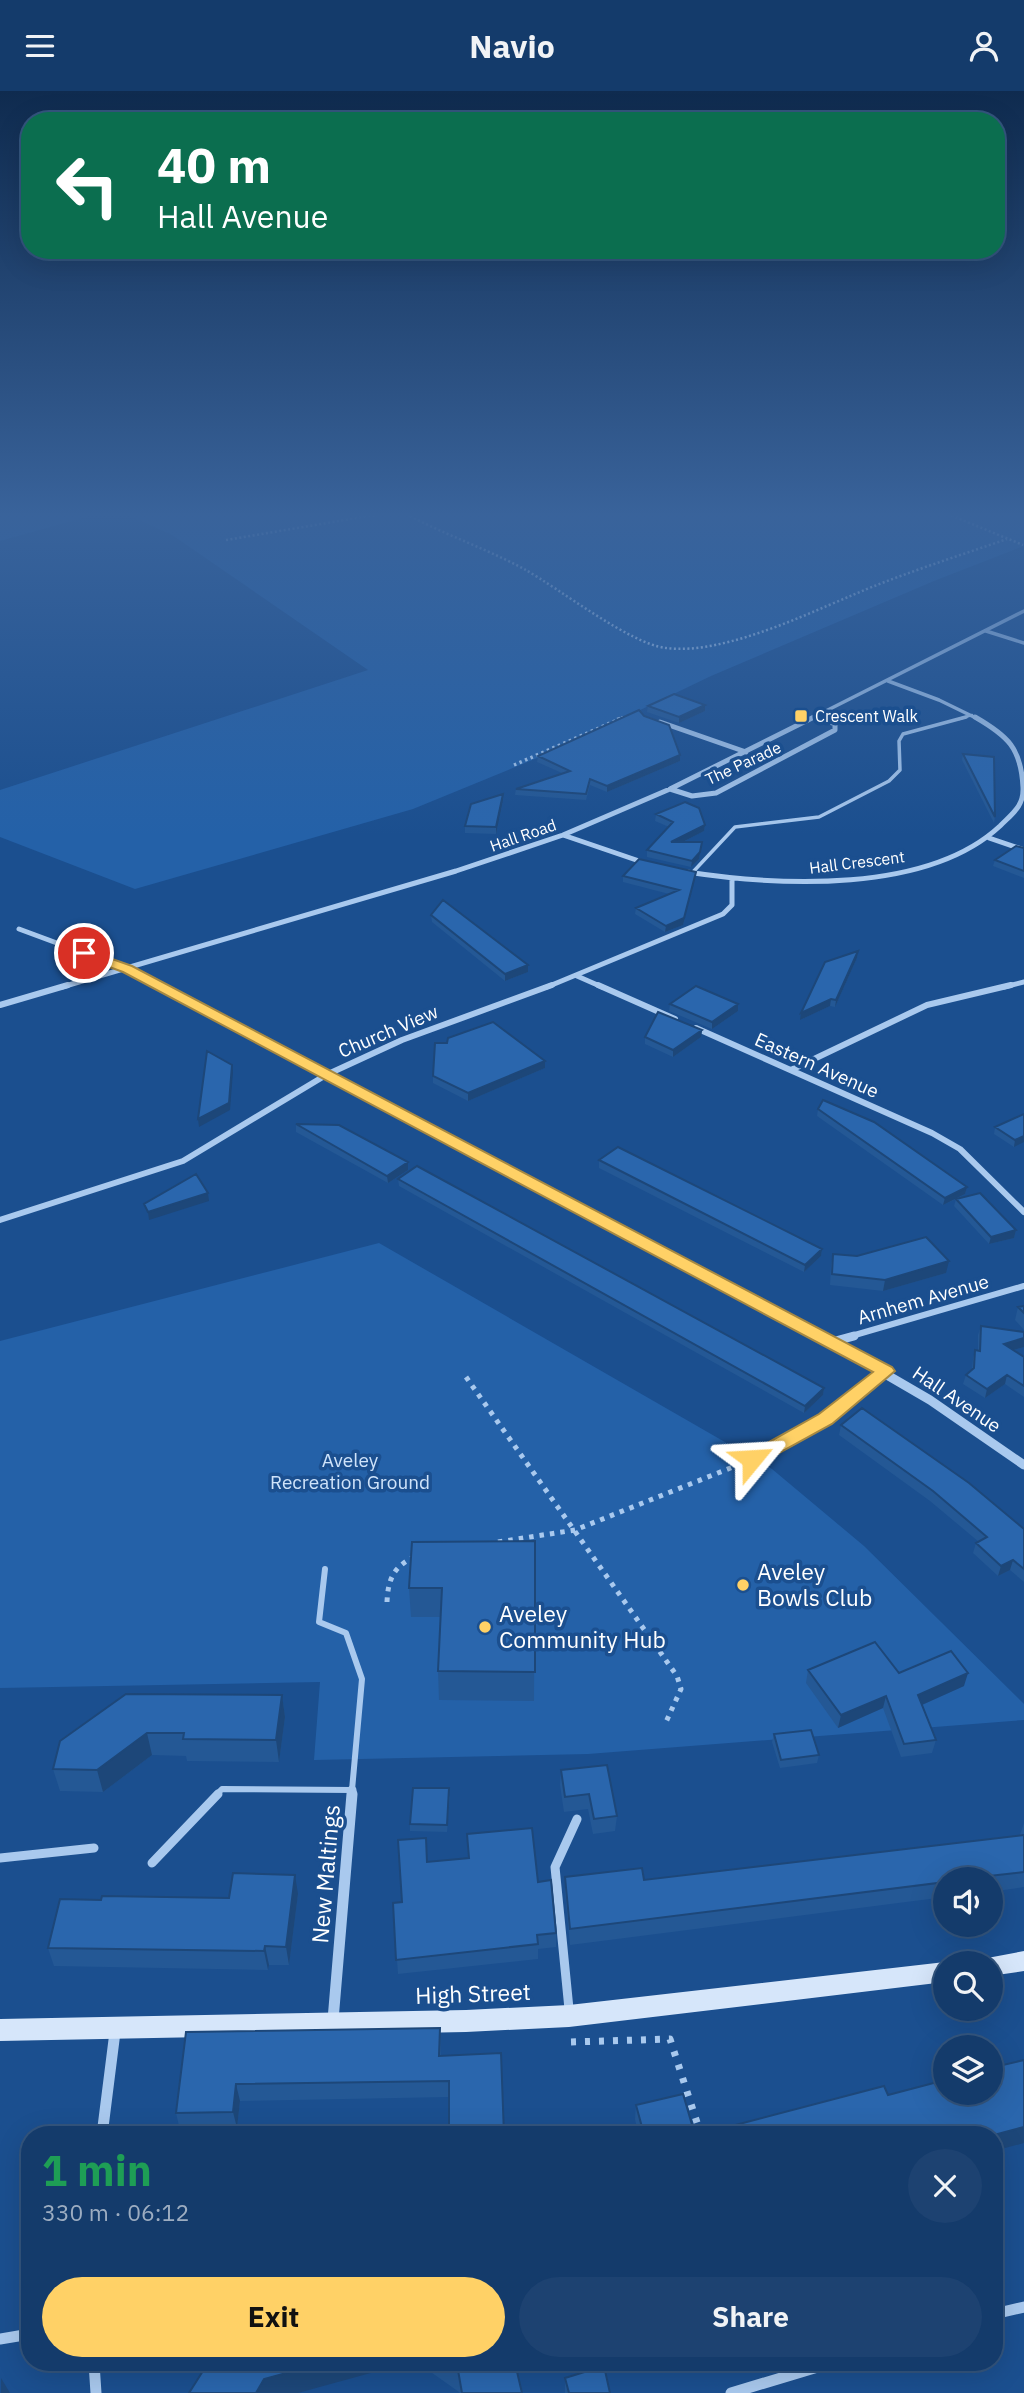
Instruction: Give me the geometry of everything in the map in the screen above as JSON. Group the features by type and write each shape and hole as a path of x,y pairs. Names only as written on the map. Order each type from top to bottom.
{"street":[{"name":"Hall Road","path":"0,1005 456,871 563,835 670,789 1008,619"},
{"path":"985,631 1024,643"},
{"name":"Hall Crescent","path":"682,871 732,879 799,882 886,874 926,865 964,851 989,838 1021,805 1023,781 1018,752 986,723 972,715 888,681"},
{"path":"643,716 746,752"},
{"name":"The Parade","path":"670,789 692,796 716,793 835,730 835,724 814,717"},
{"path":"563,835 648,864"},
{"path":"989,838 1024,850"},
{"name":"Church View","path":"0,1220 183,1161 326,1075 424,1031 577,975 723,914 732,905 732,879"},
{"name":"Hall Avenue","path":"19,929 127,969 832,1342 886,1371 984,1434 1024,1465"},
{"path":"577,975 678,1020"},
{"path":"790,1070 927,1005 1024,982"},
{"name":"Eastern Avenue","path":"690,1026 932,1133 960,1149 1024,1212"},
{"name":"Arnhem Avenue","path":"832,1342 1024,1286"},
{"name":"New Maltings","path":"333,2024 352,1790"},
{"path":"1003,1964 1024,1961"},
{"name":"High Street","path":"0,2030 333,2024 569,2016 933,1973"},
{"path":"103,2126 115,2028"},
{"path":"1003,2312 1024,2307"},
{"path":"0,2339 21,2336"},
{"path":"95,2371 96,2393"},
{"path":"731,2393 804,2371"}],"lane":[{"path":"692,873 735,827 806,819 841,807 889,781 900,770 899,741 904,734 972,715"},
{"path":"752,1459 826,1419 886,1371"},
{"path":"325,1569 319,1622 346,1633 362,1679 352,1790"},
{"name":"New Maltings","path":"152,1863 222,1789 352,1790"},
{"path":"569,2016 555,1867 577,1818"},
{"path":"0,1858 94,1848"}],"path":[{"path":"606,619 640,640 663,648 689,650 796,619"},
{"path":"514,765 618,718 643,716"},
{"path":"466,1377 677,1676 681,1689 666,1722"},
{"path":"485,1544 575,1530 752,1459"},
{"path":"387,1602 388,1579 392,1571 401,1562 421,1554"},
{"path":"561,2043 670,2039 698,2126"}],"green space":[{"path":"295,619 844,619 711,676 559,749 413,809 135,889 0,837 0,790 368,670"},
{"name":"Aveley Recreation Ground","path":"379,1243 772,1469 864,1546 1024,1704 1024,1720 588,1754 314,1760 320,1682 0,1688 0,1341"}],"building":[{"path":"674,694 705,705 679,717 648,706"},
{"path":"639,710 644,716 669,725 680,755 607,786 590,779 586,794 516,789 570,771 538,756"},
{"path":"963,754 994,757 995,817"},
{"path":"503,794 496,827 465,826 471,804"},
{"path":"685,802 699,808 705,825 671,842 702,842 700,852 692,861 647,850 673,822 656,814"},
{"path":"1016,846 1024,848 1024,871 995,860"},
{"path":"639,859 696,872 684,918 666,926 636,908 679,890 623,876"},
{"path":"443,900 528,965 505,974 431,915"},
{"path":"858,951 836,1000 831,999 801,1013 825,962"},
{"path":"696,986 738,1004 712,1022 670,1004"},
{"path":"658,1012 702,1030 673,1050 645,1037"},
{"path":"493,1022 545,1061 468,1093 433,1076 435,1043 447,1043 448,1038"},
{"path":"207,1051 232,1065 229,1103 198,1119"},
{"path":"823,1100 874,1122 967,1187 945,1198 818,1109"},
{"path":"1024,1114 1024,1136 1015,1140 995,1127"},
{"path":"296,1124 339,1125 408,1162 387,1176"},
{"path":"618,1147 822,1249 805,1265 599,1160"},
{"path":"417,1166 824,1388 805,1406 398,1179"},
{"path":"196,1174 208,1193 148,1212 144,1204"},
{"path":"980,1193 1016,1230 991,1237 956,1199"},
{"path":"926,1237 949,1261 885,1280 832,1274 833,1254 857,1256"},
{"path":"981,1326 1024,1332 1024,1338 1004,1344 1024,1357 1024,1386 1007,1375 987,1389 966,1375 974,1368 975,1350 980,1351"},
{"path":"862,1408 969,1483 1024,1529 1024,1569 1013,1560 1001,1566 976,1543 987,1537 933,1491 841,1425"},
{"name":"Aveley Community Hub","path":"535,1541 535,1672 438,1671 442,1588 409,1588 412,1542"},
{"path":"875,1642 899,1673 951,1651 968,1673 918,1695 936,1740 904,1744 886,1696 841,1715 808,1670"},
{"path":"126,1694 282,1695 276,1740 183,1739 184,1733 147,1733 97,1770 53,1769 60,1741"},
{"path":"811,1730 819,1755 781,1760 774,1734"},
{"path":"607,1765 617,1816 594,1819 589,1794 565,1797 561,1770"},
{"path":"413,1788 449,1788 447,1825 410,1824"},
{"path":"532,1828 538,1882 551,1880 556,1933 537,1935 538,1944 396,1960 393,1903 402,1902 398,1840 426,1838 427,1862 469,1858 467,1834"},
{"path":"1024,1835 1024,1872 1003,1874 1003,1867 933,1867 933,1884 570,1929 565,1877 642,1868 644,1880"},
{"path":"233,1873 295,1875 286,1947 265,1946 264,1951 48,1948 60,1899 101,1900 102,1896 229,1898"},
{"path":"440,2028 439,2056 501,2053 504,2126 449,2126 449,2081 236,2084 233,2112 176,2113 186,2032"},
{"path":"1024,2060 1024,2127 1003,2133 1003,2126 732,2126 884,2086 888,2095 933,2083 933,2105 1003,2105 1003,2065"},
{"path":"683,2094 692,2126 642,2126 636,2105"},
{"path":"203,2371 294,2371 264,2379 256,2393 189,2393"},
{"path":"458,2371 517,2371 522,2393 462,2393"},
{"path":"588,2371 605,2371 610,2393 569,2393 565,2378"}],"place":[{"name":"Crescent Walk","path":"801,716"},
{"name":"Aveley Bowls Club","path":"743,1585"},
{"name":"Aveley Community Hub","path":"485,1627"}],"route":[{"path":"84,953 127,969 886,1371 826,1419 752,1459"}]}
